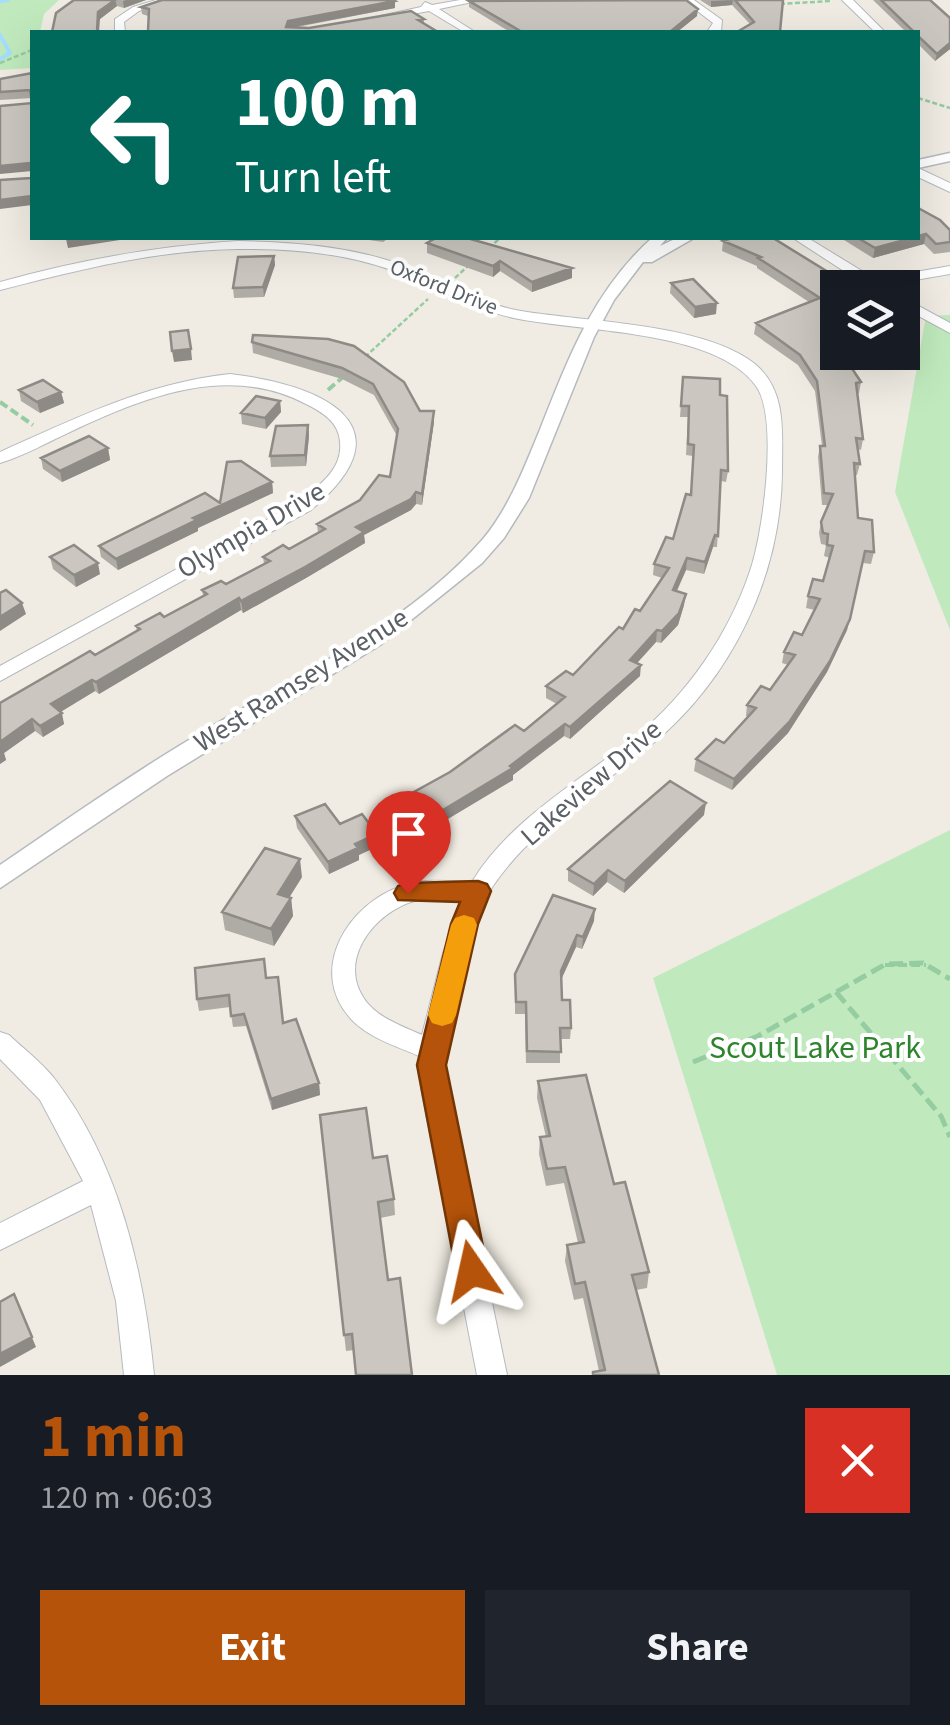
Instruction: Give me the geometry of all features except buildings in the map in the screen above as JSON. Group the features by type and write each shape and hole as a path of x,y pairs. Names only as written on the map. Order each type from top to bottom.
{"street":[{"path":"120,30 120,21 136,9 167,0"},
{"path":"416,0 467,30"},
{"path":"372,18 477,0"},
{"path":"688,0 718,22 717,30"},
{"path":"843,0 878,30"},
{"path":"920,151 950,145"},
{"path":"920,164 950,157"},
{"path":"920,173 950,188"},
{"name":"West Ramsey Avenue","path":"0,878 181,756 348,658 456,576 497,534 528,480 606,298 642,251 657,240"},
{"name":"West Ramsey Avenue","path":"626,270 683,240"},
{"path":"803,240 852,270"},
{"name":"Oxford Drive","path":"0,286 84,265 164,252 245,246 304,248 390,265 509,313 592,327"},
{"path":"920,276 950,270"},
{"path":"920,311 950,329"},
{"name":"Lakeview Drive","path":"492,1375 431,1065 464,924 478,891 532,829 678,709 738,621 764,564 774,501 767,388 755,372 728,353 692,340 592,327"},
{"name":"Olympia Drive","path":"0,458 170,387 218,380 257,382 296,392 346,426 350,451 338,478 305,506 0,674"},
{"path":"433,1050 394,1034 354,1005 343,967 348,944 360,924 380,907 408,893 478,891"},
{"path":"0,1042 48,1090 99,1187 122,1251 137,1332 140,1375"},
{"path":"0,1237 99,1187"}],"path":[{"path":"769,4 843,0"},
{"path":"0,63 30,51"},
{"path":"920,99 950,108"},
{"path":"486,250 498,240"},
{"path":"452,281 471,264"},
{"path":"356,365 439,290"},
{"path":"328,390 342,378"},
{"path":"0,402 51,436"},
{"path":"693,1062 758,1036 886,964 924,964 950,979"},
{"path":"836,992 941,1116 950,1136"}],"green space":[{"path":"0,0 59,0 44,14 40,30 30,30 30,68 0,70"},
{"path":"950,315 950,630 895,492 916,370 920,370 926,316"},
{"name":"Scout Lake Park","path":"950,830 950,1375 777,1375 653,978"}],"waterway":[{"path":"0,1 8,0"},
{"path":"0,35 10,53 0,59"}],"slow traffic":[{"path":"442,1015 464,925"}],"route":[{"path":"408,893 478,891 464,924 431,1065 472,1271"}]}
